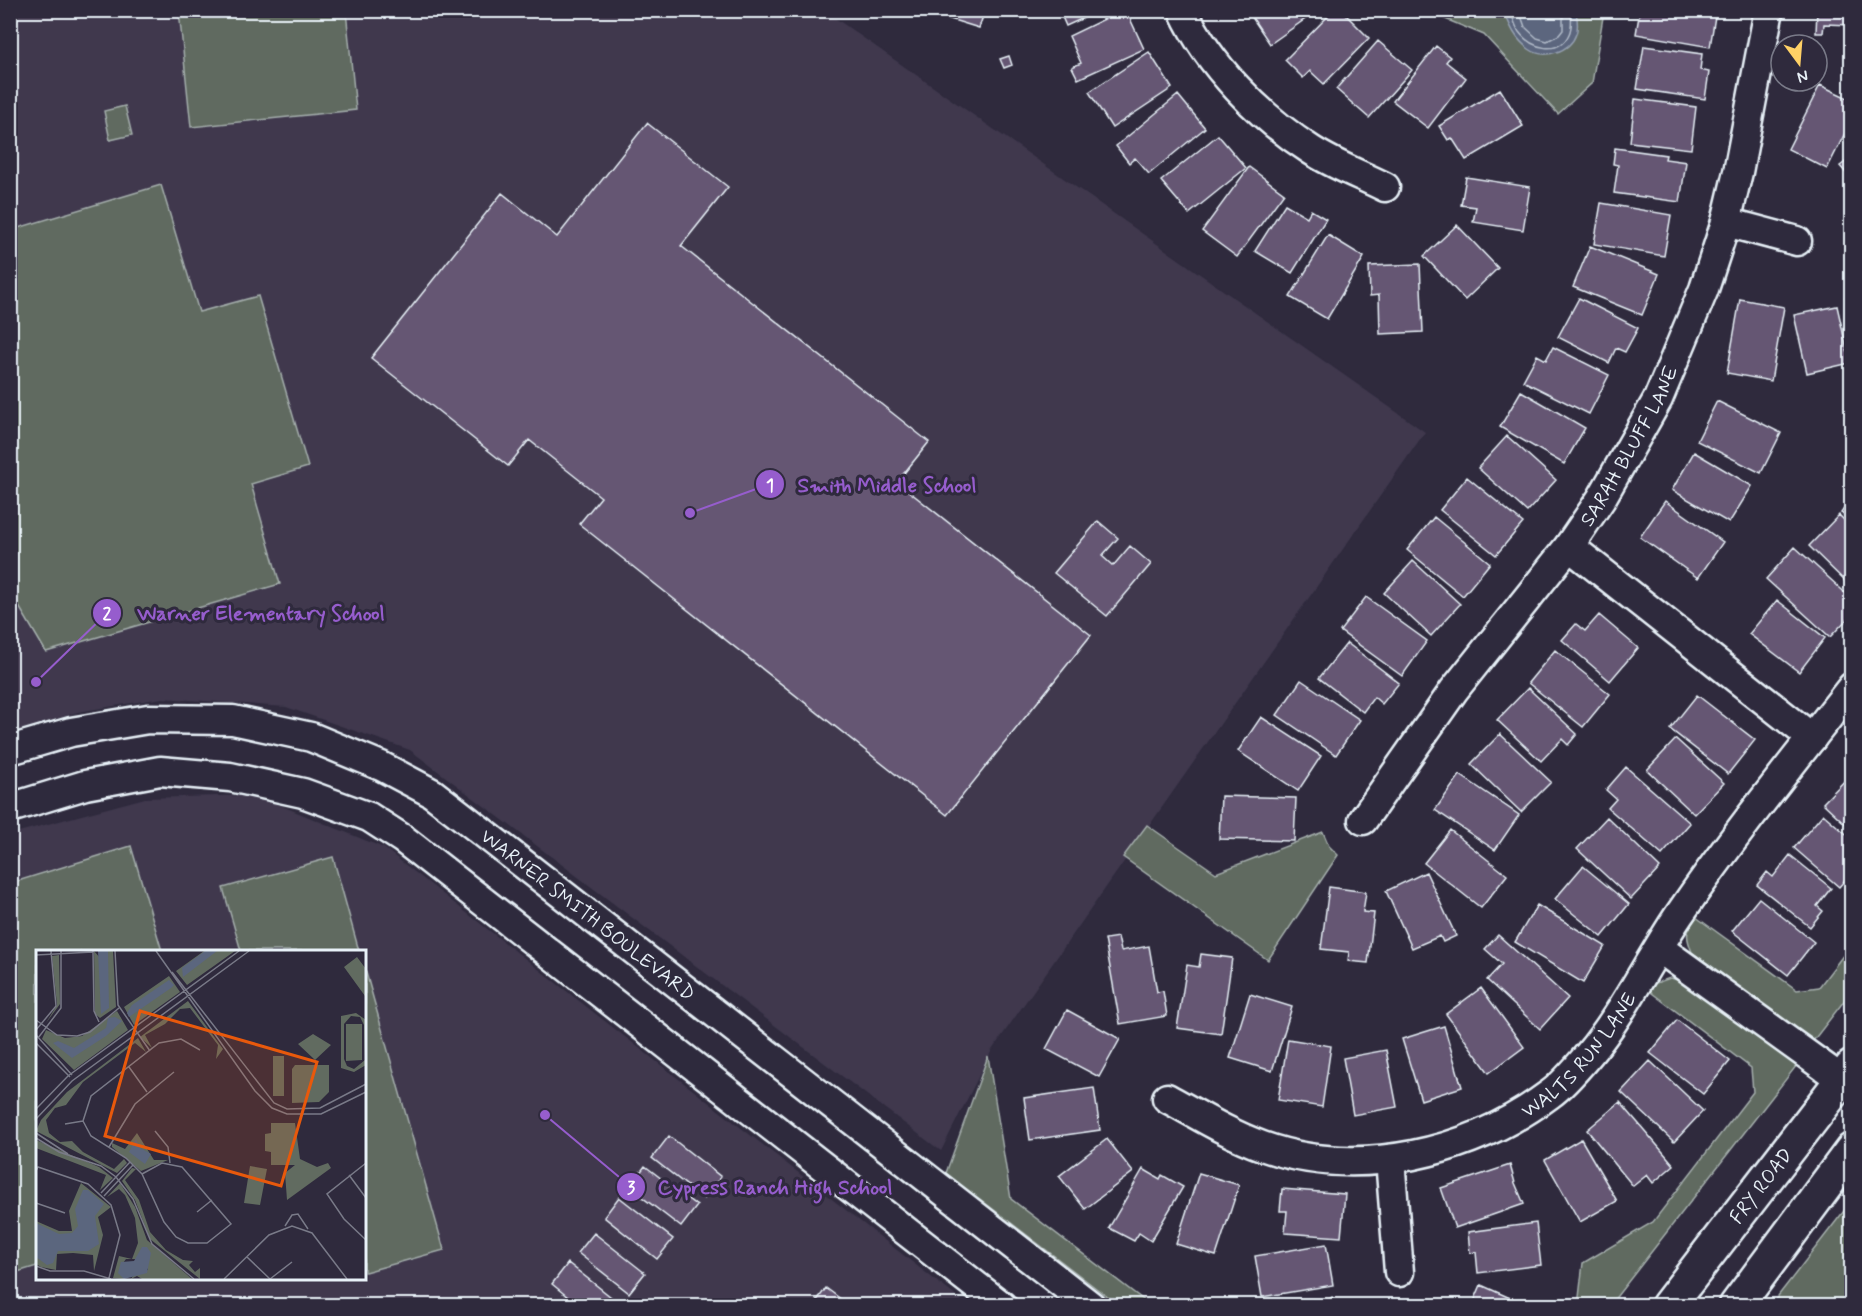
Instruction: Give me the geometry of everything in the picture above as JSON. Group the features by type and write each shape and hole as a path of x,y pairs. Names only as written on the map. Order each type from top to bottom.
{"main road":[{"name":"FRY ROAD","path":"1668,1305 1848,1078"},
{"path":"1736,1305 1851,1150"}],"street":[{"path":"1183,10 1217,66 1261,113 1312,151 1385,187"},
{"name":"SARAH BLUFF LANE","path":"1363,820 1454,690 1569,546 1601,499 1658,399 1704,289 1726,222 1738,172 1769,10"},
{"path":"1726,222 1797,241"},
{"path":"1569,546 1812,738"},
{"name":"WALTS RUN LANE","path":"1167,1098 1217,1126 1262,1146 1308,1158 1347,1161 1390,1159 1447,1148 1498,1126 1551,1093 1589,1054 1621,1009 1678,917 1723,853 1851,687"},
{"name":"WARNER SMITH BOULEVARD","path":"10,750 71,732 148,719 233,720 311,737 381,766 432,793 1091,1305"},
{"path":"10,808 85,784 160,771 230,777 293,791 369,817 403,839 1002,1305"},
{"path":"1659,948 1848,1078"},
{"path":"1390,1159 1399,1272"}],"shaded area":[{"path":"11,11 825,11 1425,432 992,1050 941,1151 410,750 286,707 162,698 78,712 11,733"},
{"path":"179,11 346,11 356,110 191,127"},
{"path":"1426,11 1604,11 1592,83 1558,114 1484,35"},
{"path":"125,106 132,135 110,140 104,111"},
{"path":"161,185 199,312 258,296 308,467 251,484 280,584 46,652 11,593 11,230"},
{"path":"255,795 384,848 967,1305 11,1306 11,834 145,798"},
{"path":"1147,825 1216,873 1323,832 1329,846 1338,855 1268,960 1123,857"},
{"path":"131,846 162,950 36,950 36,1266 11,1274 11,883"},
{"path":"333,857 359,950 241,950 223,888"},
{"path":"1696,917 1797,990 1819,987 1851,945 1851,992 1813,1041 1692,952 1688,934"},
{"path":"366,973 444,1250 366,1271"},
{"path":"1670,978 1679,980 1797,1065 1610,1305 1578,1306 1583,1263 1653,1222 1753,1092 1751,1068 1648,990 1656,983"},
{"path":"988,1056 1011,1199 1150,1305 1118,1305 946,1173"},
{"path":"1851,1202 1851,1305 1771,1305"}],"water":[{"path":"1504,11 1576,11 1577,31 1573,40 1562,50 1542,54 1524,45 1511,27"}],"building":[{"path":"938,10 985,10 979,28 937,15"},
{"path":"1059,10 1101,10 1066,26"},
{"path":"1126,10 1144,49 1078,79 1072,67 1081,63 1069,36"},
{"path":"1247,10 1318,10 1270,44"},
{"path":"1334,10 1341,10 1369,38 1324,84 1310,71 1303,78 1285,60"},
{"path":"1640,10 1716,10 1710,47 1636,34"},
{"path":"1817,10 1852,10 1852,25 1824,24 1823,33 1816,33"},
{"path":"1378,41 1412,70 1369,118 1336,89"},
{"path":"1436,46 1450,57 1446,62 1466,78 1428,128 1393,101"},
{"path":"1644,46 1702,54 1700,70 1709,72 1705,99 1637,89"},
{"path":"1149,52 1172,88 1112,128 1089,92"},
{"path":"1009,56 1012,65 1004,68 1000,59"},
{"path":"1500,89 1523,126 1466,160 1452,138 1448,140 1439,126"},
{"path":"1829,89 1852,100 1852,119 1827,169 1788,149 1816,93 1829,93"},
{"path":"1178,95 1205,128 1149,174 1135,158 1129,163 1116,146"},
{"path":"1635,99 1696,107 1691,149 1630,142"},
{"path":"647,123 728,187 681,246 929,442 897,482 1091,635 947,815 579,524 601,497 529,440 508,466 371,358 502,193 557,237"},
{"path":"1218,135 1246,168 1189,214 1161,181"},
{"path":"1615,148 1666,155 1665,159 1686,162 1680,202 1614,193 1618,165 1613,164"},
{"path":"1852,157 1852,180 1840,166"},
{"path":"1249,167 1284,193 1237,257 1202,231"},
{"path":"1466,177 1530,187 1523,230 1473,222 1476,207 1461,205"},
{"path":"1601,203 1671,215 1664,256 1594,244"},
{"path":"1285,204 1307,217 1311,210 1326,219 1292,273 1255,251"},
{"path":"1457,225 1498,268 1465,300 1424,256"},
{"path":"1328,235 1364,257 1327,319 1290,297"},
{"path":"1590,246 1659,274 1642,315 1573,287"},
{"path":"1420,264 1423,332 1380,334 1379,295 1370,296 1369,266"},
{"path":"1852,288 1852,302 1845,297"},
{"path":"1579,298 1638,328 1625,352 1616,348 1609,363 1558,337"},
{"path":"1740,299 1784,307 1771,381 1727,373"},
{"path":"1837,306 1850,363 1807,373 1794,315"},
{"path":"1553,347 1609,375 1589,414 1523,381 1537,355 1546,360"},
{"path":"1521,391 1585,428 1564,464 1500,427"},
{"path":"1717,401 1781,433 1761,473 1697,441"},
{"path":"1507,436 1556,480 1527,512 1478,468"},
{"path":"1694,452 1752,486 1729,523 1672,490"},
{"path":"1467,477 1523,523 1496,555 1440,510"},
{"path":"1852,497 1852,520 1841,513"},
{"path":"1665,501 1723,542 1698,578 1640,537"},
{"path":"1839,515 1852,528 1852,588 1809,546"},
{"path":"1434,517 1490,563 1463,596 1407,550"},
{"path":"1098,521 1118,538 1102,556 1113,566 1130,546 1151,564 1107,616 1054,573"},
{"path":"1795,547 1852,599 1852,614 1830,637 1766,579"},
{"path":"1413,561 1460,604 1431,636 1384,593"},
{"path":"1366,597 1427,641 1402,676 1340,631"},
{"path":"1777,600 1825,638 1799,672 1749,634"},
{"path":"1599,615 1638,648 1610,681 1562,640 1576,624 1585,631"},
{"path":"1347,643 1399,683 1382,704 1374,697 1363,712 1319,678"},
{"path":"1555,650 1610,694 1583,727 1528,683"},
{"path":"1301,680 1360,720 1336,755 1277,715"},
{"path":"1528,688 1577,734 1568,745 1562,739 1541,761 1497,720"},
{"path":"1697,695 1755,740 1728,774 1670,729"},
{"path":"1261,717 1321,756 1298,791 1238,751"},
{"path":"1500,734 1551,782 1521,812 1471,764"},
{"path":"1676,739 1724,783 1694,814 1647,770"},
{"path":"1626,767 1690,823 1662,855 1608,808 1616,799 1606,790"},
{"path":"1852,773 1852,830 1823,803"},
{"path":"1460,775 1519,815 1495,850 1435,810"},
{"path":"1221,796 1296,798 1294,841 1219,839"},
{"path":"1823,814 1852,839 1852,872 1839,887 1794,848"},
{"path":"1607,817 1660,868 1631,899 1577,849"},
{"path":"1450,830 1507,875 1481,908 1424,863"},
{"path":"1790,855 1831,888 1817,906 1823,911 1810,927 1757,885 1767,872 1773,877"},
{"path":"1583,866 1629,904 1602,937 1555,899"},
{"path":"1426,872 1456,936 1443,942 1440,936 1412,948 1386,891"},
{"path":"1329,887 1366,892 1363,912 1374,913 1368,963 1348,961 1349,952 1321,949"},
{"path":"1759,898 1814,942 1788,975 1732,931"},
{"path":"1537,905 1605,946 1583,983 1515,942"},
{"path":"1498,935 1568,998 1540,1029 1487,980 1502,964 1485,949"},
{"path":"1118,937 1121,951 1149,946 1157,992 1163,991 1167,1016 1120,1024 1105,939"},
{"path":"1201,954 1232,958 1221,1034 1177,1028 1187,965 1199,967"},
{"path":"1481,988 1524,1047 1489,1073 1446,1014"},
{"path":"1250,994 1292,1007 1272,1071 1230,1058"},
{"path":"1067,1010 1120,1039 1099,1077 1046,1049"},
{"path":"1677,1020 1730,1061 1703,1094 1650,1053"},
{"path":"1444,1026 1462,1087 1421,1100 1402,1039"},
{"path":"1288,1039 1331,1046 1322,1107 1278,1100"},
{"path":"1386,1050 1397,1107 1353,1115 1343,1058"},
{"path":"1650,1061 1703,1111 1674,1142 1621,1092"},
{"path":"1094,1088 1100,1130 1030,1140 1024,1098"},
{"path":"1620,1102 1674,1165 1653,1183 1647,1175 1633,1186 1587,1130"},
{"path":"669,1136 721,1177 704,1199 652,1158"},
{"path":"1107,1139 1133,1172 1085,1209 1059,1176"},
{"path":"1581,1139 1617,1201 1580,1222 1545,1160"},
{"path":"1510,1165 1524,1204 1455,1228 1441,1188"},
{"path":"645,1166 697,1206 681,1227 629,1187"},
{"path":"1143,1169 1160,1179 1162,1175 1183,1187 1151,1241 1139,1233 1134,1241 1109,1228"},
{"path":"1199,1173 1239,1185 1216,1256 1176,1244"},
{"path":"1282,1189 1345,1194 1341,1237 1285,1233 1287,1211 1280,1211"},
{"path":"619,1197 673,1239 657,1259 604,1217"},
{"path":"1536,1223 1541,1265 1478,1273 1476,1252 1470,1253 1468,1232"},
{"path":"594,1233 645,1273 629,1293 578,1253"},
{"path":"1326,1244 1333,1285 1262,1297 1255,1256"},
{"path":"568,1263 620,1304 618,1306 579,1306 552,1284"},
{"path":"1481,1285 1528,1306 1472,1306"},
{"path":"826,1288 850,1306 813,1306"},
{"path":"1332,1297 1338,1306 1321,1306"}],"place":[{"name":"Smith Middle School","path":"690,513"},
{"name":"Warner Elementary School","path":"36,682"},
{"name":"Cypress Ranch High School","path":"545,1115"}]}
